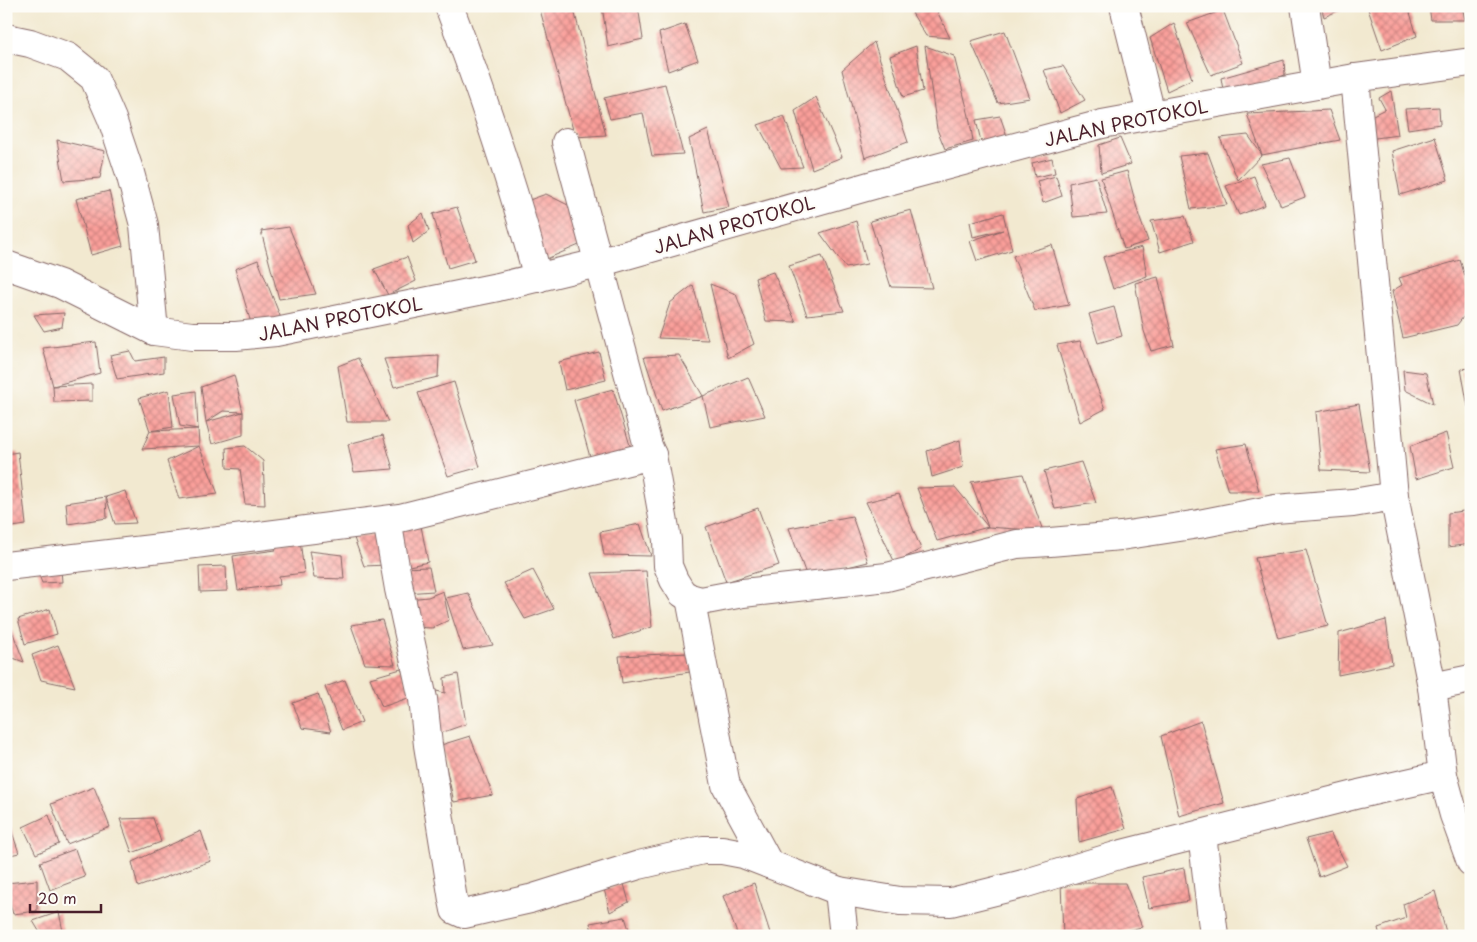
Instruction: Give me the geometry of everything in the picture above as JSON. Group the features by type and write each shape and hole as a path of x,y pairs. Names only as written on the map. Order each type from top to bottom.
{"street":[{"path":"449,6 480,89 523,221 538,278"},
{"path":"1124,6 1151,114"},
{"path":"1305,6 1317,85"},
{"path":"6,38 30,43 68,57 94,78 112,119 130,173 144,225 154,330"},
{"name":"JALAN PROTOKOL","path":"6,265 60,284 154,330 192,336 236,336 276,332 498,287 598,263 873,185 1102,124 1355,78 1471,62"},
{"path":"1355,78 1394,496 1432,687 1443,774 1454,815 1471,862"},
{"path":"566,142 652,455 667,540 668,566 682,593 690,598 700,601 743,593 870,580 1017,544 1121,536 1199,524 1275,508 1353,503 1394,496"},
{"path":"6,566 400,518 652,455"},
{"path":"387,520 399,589 423,699 428,745 455,910 464,914 530,899 639,865 703,850 722,850 743,854 839,891 900,901 951,902 1024,884 1122,854 1443,774"},
{"path":"690,598 726,785 769,864"},
{"path":"1432,687 1471,679"},
{"path":"1202,834 1214,936"},
{"path":"839,891 844,936"}],"building":[{"path":"539,6 573,6 606,135 575,137"},
{"path":"602,6 638,6 643,39 608,47"},
{"path":"1275,6 1300,6 1301,8 1275,8"},
{"path":"1321,6 1349,6 1324,17"},
{"path":"1367,6 1408,6 1417,36 1382,50"},
{"path":"1429,6 1462,6 1465,20 1431,20"},
{"path":"936,9 950,38 926,36 912,13"},
{"path":"1223,10 1243,63 1211,75 1187,23"},
{"path":"1174,23 1192,79 1167,91 1150,38"},
{"path":"685,24 698,60 668,71 659,33"},
{"path":"1005,31 1030,98 998,103 971,41"},
{"path":"874,42 908,142 865,158 842,70"},
{"path":"916,46 923,91 903,97 890,56"},
{"path":"925,46 954,56 969,116 973,141 945,149 937,129"},
{"path":"1284,60 1285,75 1224,96 1221,78"},
{"path":"1063,66 1085,100 1060,113 1044,70"},
{"path":"665,84 683,154 652,156 643,113 610,119 604,98"},
{"path":"1391,91 1398,135 1368,139 1365,119 1385,109 1379,98"},
{"path":"816,97 842,157 812,169 795,111"},
{"path":"1439,107 1440,124 1408,129 1405,109"},
{"path":"1329,110 1340,140 1262,155 1247,114"},
{"path":"784,116 803,167 781,168 758,125"},
{"path":"1000,116 1007,136 982,146 976,120"},
{"path":"708,130 729,207 704,212 689,139"},
{"path":"1248,135 1262,155 1238,180 1220,138"},
{"path":"1435,137 1448,180 1400,195 1392,151"},
{"path":"1120,138 1131,164 1101,173 1099,145"},
{"path":"57,140 105,151 100,178 64,181"},
{"path":"1208,153 1227,205 1191,209 1179,156"},
{"path":"1052,158 1055,173 1035,177 1032,163"},
{"path":"1290,158 1305,197 1281,206 1261,164"},
{"path":"1127,171 1148,241 1124,249 1101,178"},
{"path":"1056,176 1062,196 1043,203 1037,181"},
{"path":"1254,176 1265,205 1239,215 1226,186"},
{"path":"1096,177 1107,214 1073,217 1069,183"},
{"path":"109,191 123,246 91,255 76,199"},
{"path":"546,194 574,208 586,242 542,261 521,203"},
{"path":"457,207 475,260 448,268 433,214"},
{"path":"911,210 932,288 891,287 870,221"},
{"path":"423,213 429,231 413,243 408,225"},
{"path":"1003,213 1012,250 977,261 970,241 1003,230 973,237 970,222"},
{"path":"1185,216 1194,241 1160,252 1151,221"},
{"path":"856,221 867,264 846,268 820,233"},
{"path":"289,227 316,294 279,299 261,231"},
{"path":"1052,245 1069,305 1035,311 1013,256"},
{"path":"1142,247 1147,276 1113,289 1103,257"},
{"path":"822,256 844,311 807,315 789,266"},
{"path":"407,257 416,281 388,295 374,269"},
{"path":"258,260 282,321 251,323 235,269"},
{"path":"1460,260 1471,295 1471,307 1457,325 1403,338 1392,291 1402,285 1399,278"},
{"path":"773,272 796,322 766,321 755,278"},
{"path":"1158,277 1174,345 1151,351 1144,331 1135,283"},
{"path":"710,284 736,294 754,344 728,358"},
{"path":"693,285 708,340 658,338 670,303"},
{"path":"1114,307 1122,336 1098,343 1089,314"},
{"path":"64,313 62,327 44,331 34,315"},
{"path":"1080,341 1105,409 1080,422 1057,345"},
{"path":"96,342 100,373 53,386 43,348"},
{"path":"130,351 135,361 164,357 164,372 117,379 110,355"},
{"path":"599,352 606,380 565,390 559,362"},
{"path":"679,355 703,396 662,411 644,357"},
{"path":"439,356 438,377 394,387 384,359"},
{"path":"358,358 388,422 347,422 338,366"},
{"path":"1471,368 1471,406 1468,407 1461,369"},
{"path":"1403,370 1426,373 1433,404 1405,390"},
{"path":"234,375 243,412 223,411 206,422 201,387"},
{"path":"748,377 765,416 710,427 703,396"},
{"path":"454,382 480,467 448,476 418,393"},
{"path":"92,384 92,401 54,402 53,386"},
{"path":"613,389 632,452 592,464 574,400"},
{"path":"169,390 173,427 150,431 139,398"},
{"path":"196,391 198,429 180,426 174,394"},
{"path":"1359,404 1370,472 1321,470 1316,412"},
{"path":"243,412 243,435 212,444 206,422"},
{"path":"198,429 199,446 142,449 150,431"},
{"path":"1446,433 1454,467 1416,479 1410,446"},
{"path":"383,435 393,469 354,472 348,444"},
{"path":"960,440 963,467 932,477 927,451"},
{"path":"1246,444 1259,491 1228,491 1215,449"},
{"path":"199,446 218,494 179,499 167,461"},
{"path":"245,446 263,461 265,505 245,504 240,469 227,468 226,448"},
{"path":"18,452 26,525 6,528 6,454"},
{"path":"1081,462 1096,503 1055,509 1044,471"},
{"path":"1023,474 1043,531 988,527 971,482"},
{"path":"955,487 988,527 937,541 917,488"},
{"path":"125,491 136,523 115,524 106,497"},
{"path":"899,494 921,549 895,563 866,502"},
{"path":"106,497 107,518 68,524 66,503"},
{"path":"758,508 779,565 726,582 706,527"},
{"path":"1471,510 1471,544 1448,547 1448,513"},
{"path":"852,516 868,562 807,577 789,528"},
{"path":"640,524 651,556 604,555 600,532"},
{"path":"421,526 428,562 400,568 393,532"},
{"path":"381,533 387,565 364,566 354,538"},
{"path":"300,540 304,573 279,576 280,585 238,590 233,556 276,550 275,543"},
{"path":"1306,550 1328,626 1278,638 1255,558"},
{"path":"309,551 342,555 344,579 314,578"},
{"path":"226,566 227,591 200,592 199,567"},
{"path":"429,567 434,591 405,593 400,568"},
{"path":"37,570 61,570 62,582 42,583"},
{"path":"533,570 554,609 525,619 504,583"},
{"path":"646,571 652,627 614,639 592,573"},
{"path":"443,591 449,620 432,628 412,627 408,599 428,597"},
{"path":"468,593 493,645 463,650 446,598"},
{"path":"50,609 57,634 25,644 18,619"},
{"path":"6,615 24,662 13,658 6,640"},
{"path":"382,620 395,665 365,664 351,625"},
{"path":"1386,620 1392,664 1338,675 1339,633"},
{"path":"58,645 75,687 41,680 32,655"},
{"path":"690,653 696,671 622,683 619,656"},
{"path":"401,669 414,696 382,707 370,678"},
{"path":"458,674 466,724 438,734 432,690 445,693 444,678"},
{"path":"345,680 362,722 342,730 325,687"},
{"path":"318,694 331,732 302,728 293,703"},
{"path":"1201,721 1224,803 1179,816 1161,736"},
{"path":"470,736 493,795 454,802 441,745"},
{"path":"94,787 110,827 67,844 51,804"},
{"path":"1112,787 1126,829 1079,842 1077,799"},
{"path":"49,815 59,844 36,854 23,827"},
{"path":"153,818 161,842 132,853 120,819"},
{"path":"9,823 19,853 6,856 6,824"},
{"path":"201,831 211,861 138,887 132,862"},
{"path":"1330,833 1347,866 1319,877 1306,839"},
{"path":"75,849 85,877 50,890 40,862"},
{"path":"1184,868 1189,901 1149,908 1142,877"},
{"path":"37,880 37,911 13,914 6,892 6,883"},
{"path":"754,883 771,936 738,936 723,896"},
{"path":"1061,883 1125,883 1142,927 1105,936 1063,936"},
{"path":"624,884 629,902 610,912 604,889"},
{"path":"1435,891 1447,936 1380,936 1378,928 1406,918 1403,904"},
{"path":"59,912 64,936 42,936 33,921"},
{"path":"625,917 631,936 593,936 590,923"}]}
